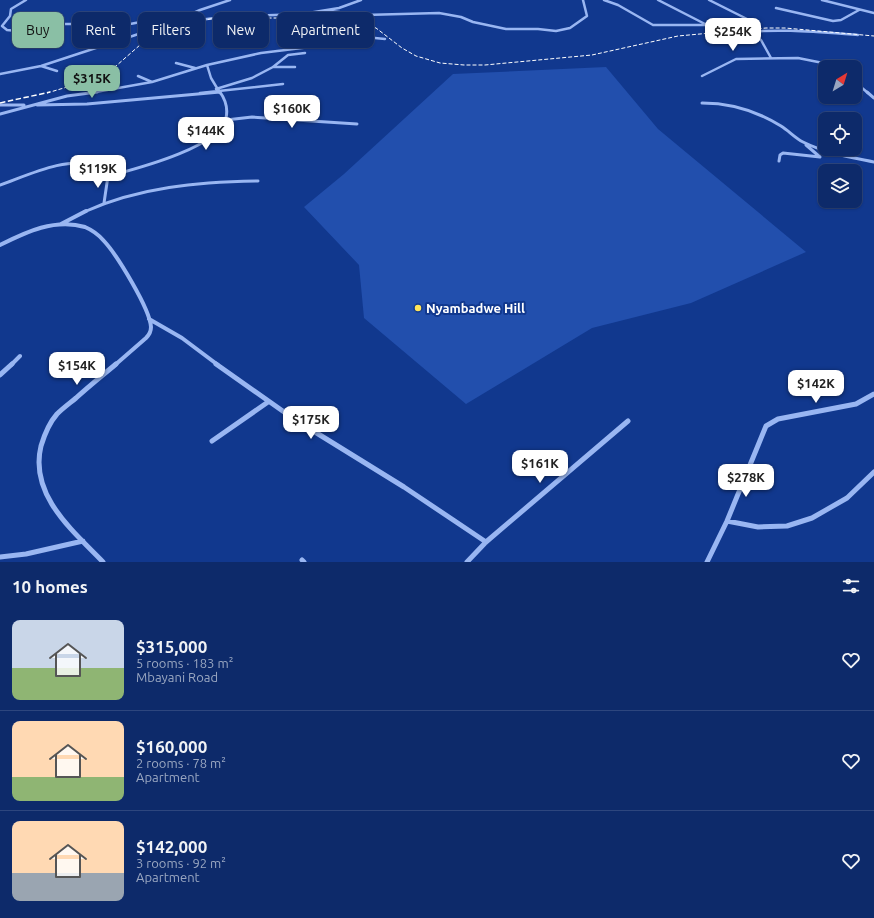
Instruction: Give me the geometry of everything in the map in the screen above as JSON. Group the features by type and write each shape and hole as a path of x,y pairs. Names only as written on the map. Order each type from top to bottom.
{"street":[{"path":"12,29 7,30 2,26 10,16 11,8 26,0"},
{"path":"196,12 230,0"},
{"path":"311,12 344,6 361,0"},
{"path":"318,11 364,15 439,13 461,16 473,22 506,29 560,31 573,26 587,16 583,0"},
{"path":"604,0 615,4 653,25 707,25"},
{"path":"658,0 707,25 732,34 761,40 771,58"},
{"path":"709,0 749,20"},
{"path":"822,0 874,13"},
{"path":"776,8 832,21 841,20 859,10"},
{"path":"205,19 277,15"},
{"path":"732,34 760,30 786,30 858,35"},
{"path":"0,74 41,66 138,35"},
{"path":"0,114 29,105 152,82 207,65 261,53 310,47 353,38 365,37 385,39"},
{"path":"216,88 250,79 273,67 288,55 305,52"},
{"path":"702,76 733,59 771,58 812,60 818,62"},
{"path":"176,63 196,68"},
{"path":"207,65 216,88 225,102 226,120"},
{"path":"41,66 57,71"},
{"path":"273,67 295,67"},
{"path":"138,76 152,82"},
{"path":"0,105 106,103 176,97 205,92 218,92 283,84"},
{"path":"862,88 874,98"},
{"path":"702,103 722,103 745,110 781,127 820,157 783,153 780,155 779,161"},
{"path":"0,186 74,162 90,163 95,166 97,172 108,176 154,163 204,143 211,139 226,120 241,117 256,117 299,122 357,124"},
{"path":"802,142 819,148 874,162"},
{"path":"104,203 108,176"},
{"path":"61,224 104,203 131,195 185,184 215,181 258,181"},
{"path":"0,244 36,228 61,224 77,225 90,229 106,243 136,292 152,327 149,334 143,341 57,414 48,427 39,452 38,470 42,488 51,503 103,562"},
{"path":"149,319 182,338 268,402 404,487 486,542"},
{"path":"0,375 20,356"},
{"path":"707,562 727,521 766,426 778,419 856,404 874,394"},
{"path":"212,440 268,402"},
{"path":"467,562 486,542 628,421"},
{"path":"727,521 758,527 787,526 812,518 847,498 874,472"},
{"path":"0,557 26,554 83,541"}],"shaded area":[{"path":"606,67 658,129 806,252 691,303 592,328 466,404 364,318 359,265 304,207 344,174 453,74"}],"railway":[{"path":"47,93 94,79 116,66 148,38 160,32 187,23 216,18 296,18 352,21 376,28 402,48 416,56 440,63 464,65 485,65 592,55 678,36 766,28 785,28 874,36"},
{"path":"0,103 50,92"}],"place":[{"name":"Nyambadwe Hill","path":"418,308"}]}
